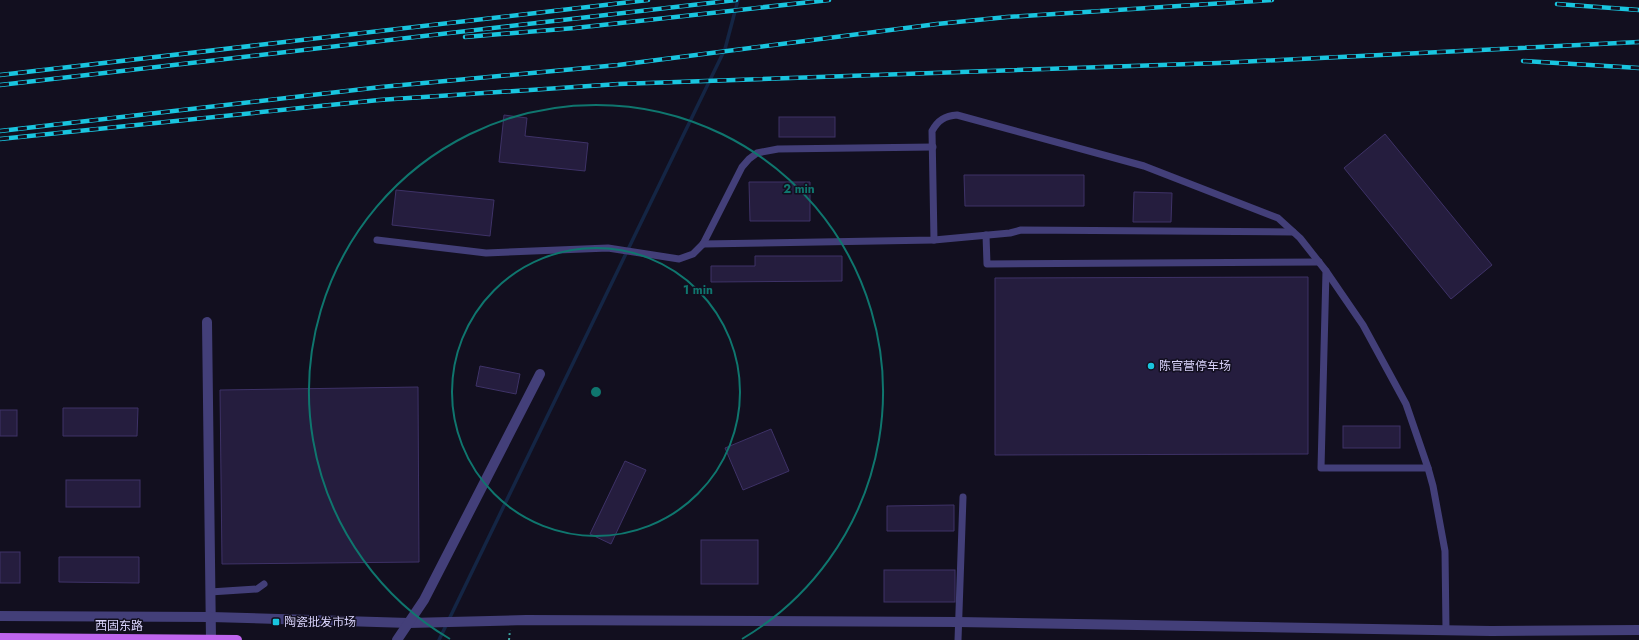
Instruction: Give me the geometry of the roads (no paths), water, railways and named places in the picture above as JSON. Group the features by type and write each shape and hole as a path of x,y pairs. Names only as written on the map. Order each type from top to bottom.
{"main road":[{"name":"西固东路","path":"0,638 237,640"}],"street":[{"path":"207,322 211,640"},
{"path":"397,640 413,623 540,374"},
{"path":"0,616 211,618 413,623 958,622 1446,630 1639,630"}],"lane":[{"path":"934,240 932,131 936,124 949,115 957,115 1144,166 1278,218 1326,271 1364,325 1406,404 1433,486 1445,551 1446,630"},
{"path":"377,240 486,253 608,248 679,259 693,254 703,244 742,167 757,153 778,149 933,147"},
{"path":"703,244 934,240 1010,234 1021,230 1292,232"},
{"path":"986,236 987,264 1318,262"},
{"path":"1326,271 1321,468 1428,468"},
{"path":"958,640 963,497"},
{"path":"210,592 257,589 264,584"}],"waterway":[{"path":"439,640 725,49 738,0"}],"railway":[{"path":"0,75 648,0"},
{"path":"0,85 736,0"},
{"path":"465,37 575,28 829,0"},
{"path":"0,131 381,87 618,65 937,24 1007,17 1272,0"},
{"path":"1557,4 1639,10"},
{"path":"0,139 379,100 619,84 1219,63 1639,42"},
{"path":"1523,61 1639,68"}],"place":[{"name":"陈官营停车场","path":"1151,366"},
{"name":"陶瓷批发市场","path":"276,622"}]}
